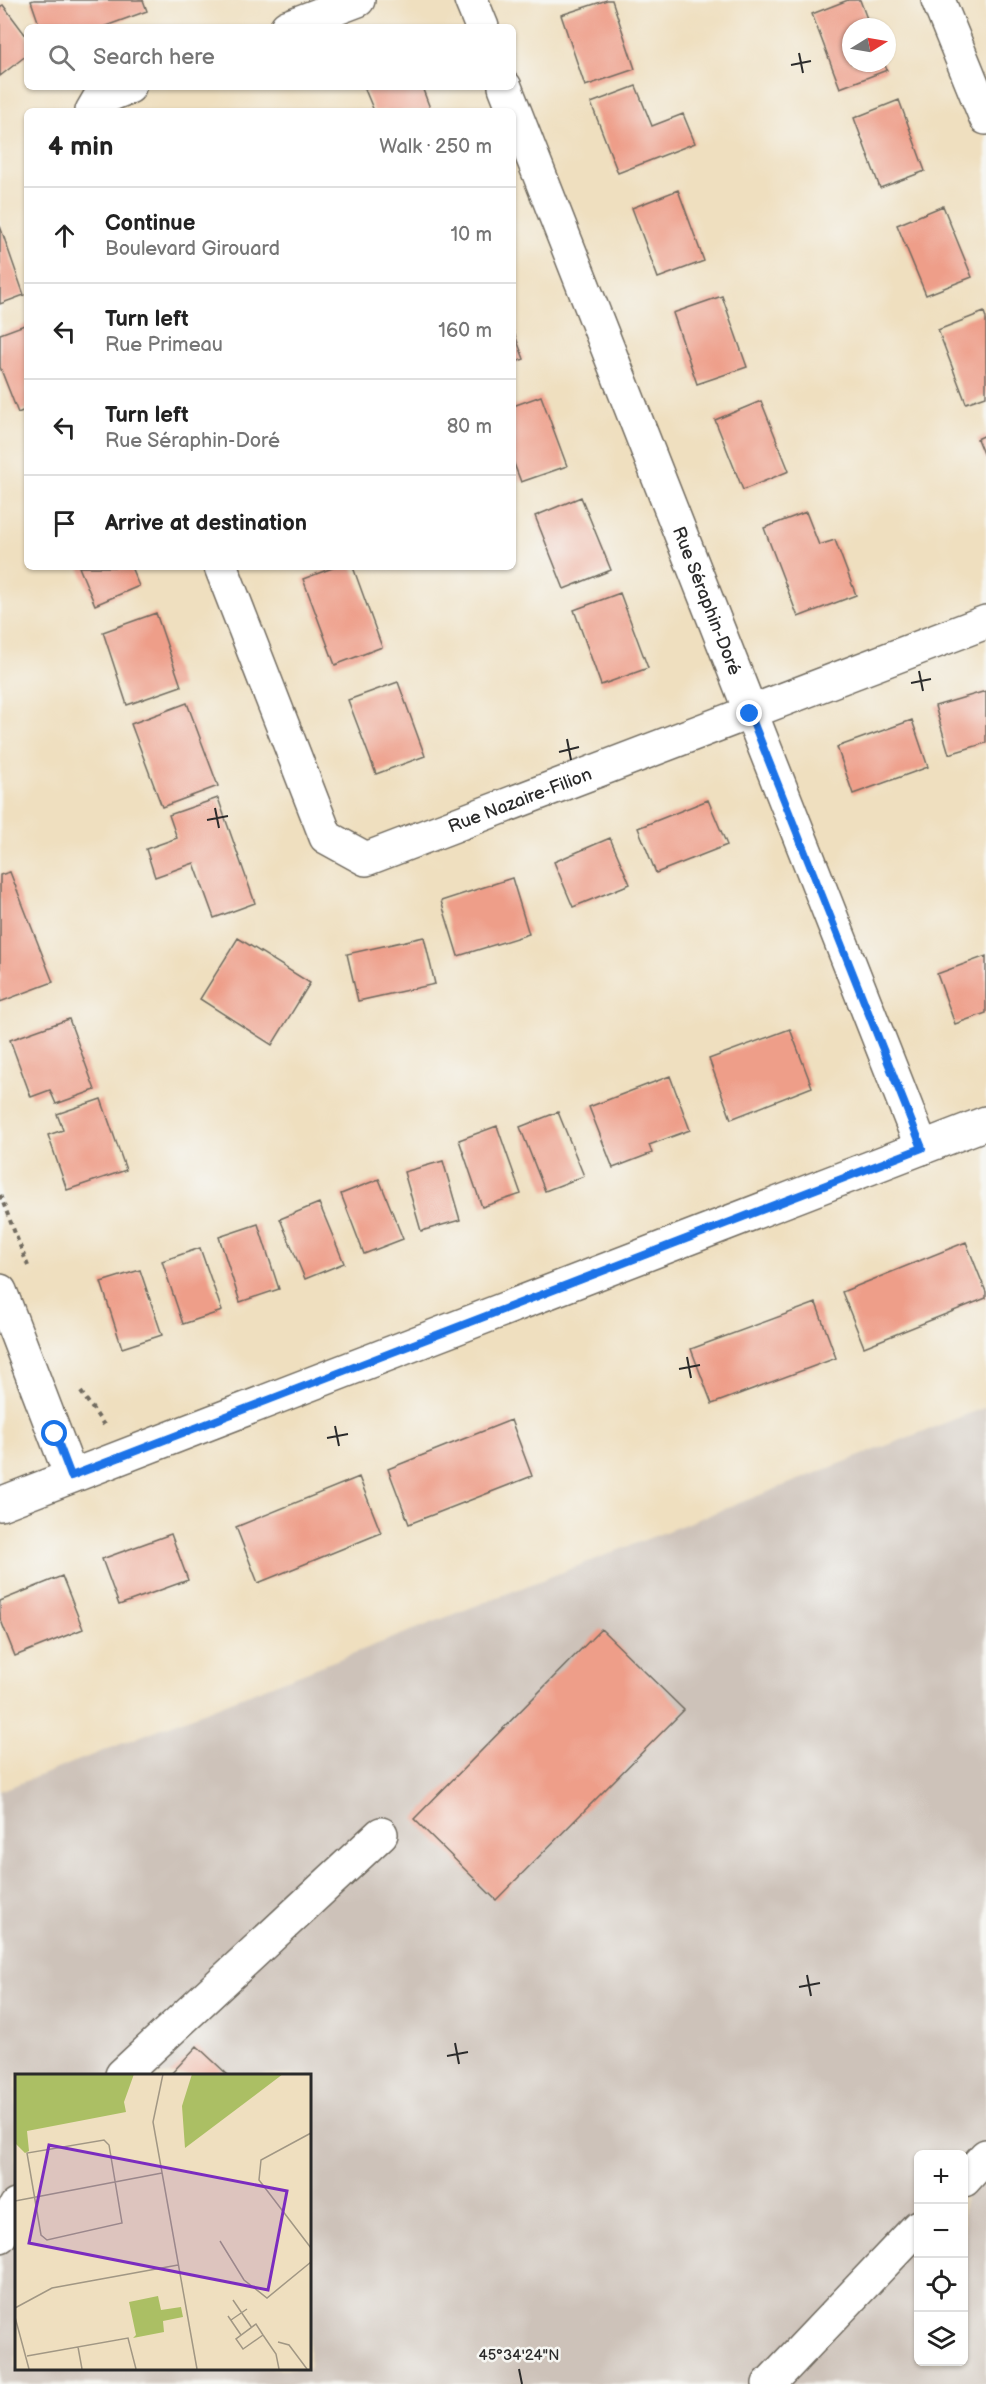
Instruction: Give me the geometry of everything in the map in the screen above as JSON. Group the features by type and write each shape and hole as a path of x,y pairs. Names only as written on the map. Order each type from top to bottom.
{"street":[{"path":"295,24 358,0"},
{"path":"471,0 481,24"},
{"path":"939,0 986,118"},
{"path":"94,108 99,99 122,90"},
{"name":"Rue Séraphin-Doré","path":"506,90 513,108"},
{"name":"Rue Séraphin-Doré","path":"516,115 922,1148"},
{"name":"Rue Nazaire-Filion","path":"222,570 326,837 366,859 986,622"},
{"path":"0,1504 986,1122"},
{"path":"0,1291 71,1476"},
{"path":"123,2074 381,1834"},
{"path":"968,2175 986,2156"},
{"path":"0,2236 15,2208"},
{"path":"769,2384 914,2231"}],"shaded area":[{"path":"986,1407 986,2384 0,2384 0,1791"}],"building":[{"path":"143,0 147,11 111,24 39,24 31,1"},
{"path":"612,0 635,69 585,86 561,15"},
{"path":"848,0 860,0 867,18 842,18 842,72 882,72 840,88 812,14"},
{"path":"3,5 24,33 24,57 0,76 0,7"},
{"path":"636,86 652,126 683,114 695,143 618,173 591,103"},
{"path":"365,90 423,90 430,108 373,108"},
{"path":"899,100 925,171 880,188 854,118"},
{"path":"678,190 704,261 658,278 632,208"},
{"path":"943,206 972,277 926,295 897,225"},
{"path":"0,226 24,295 0,304"},
{"path":"722,296 747,367 697,384 673,313"},
{"path":"984,312 986,318 986,396 966,403 938,330"},
{"path":"24,325 24,410 18,413 0,367 0,334"},
{"path":"516,338 524,359 516,362"},
{"path":"541,396 567,466 521,482 516,469 516,405"},
{"path":"761,401 789,471 743,490 715,420"},
{"path":"986,435 986,461 977,439"},
{"path":"581,497 611,570 564,589 535,516"},
{"path":"806,512 819,545 835,540 856,595 798,617 764,528"},
{"path":"80,570 132,570 139,586 95,605"},
{"path":"327,570 354,570 382,647 335,665 303,579"},
{"path":"620,593 648,668 601,685 574,610"},
{"path":"156,613 181,686 127,705 103,632"},
{"path":"398,682 425,756 376,774 348,700"},
{"path":"986,691 986,743 949,754 935,706"},
{"path":"187,703 218,786 162,807 131,724"},
{"path":"912,720 928,767 853,794 837,747"},
{"path":"218,798 255,903 214,918 194,863 155,877 146,849 177,838 169,815"},
{"path":"708,800 727,845 656,873 638,828"},
{"path":"610,838 630,884 573,907 554,862"},
{"path":"10,872 53,982 0,1002 0,875"},
{"path":"512,878 529,934 458,956 441,901"},
{"path":"424,937 435,984 358,1001 347,954"},
{"path":"238,938 310,983 272,1045 200,999"},
{"path":"986,956 986,1013 955,1024 937,974"},
{"path":"69,1019 95,1090 56,1104 50,1090 31,1097 10,1040"},
{"path":"790,1029 812,1087 731,1119 709,1059"},
{"path":"670,1076 690,1130 649,1145 652,1153 613,1168 589,1107"},
{"path":"101,1099 126,1170 67,1190 48,1135 63,1130 57,1114"},
{"path":"558,1112 584,1176 545,1191 520,1127"},
{"path":"497,1126 521,1194 482,1207 459,1140"},
{"path":"443,1161 460,1220 421,1231 404,1172"},
{"path":"379,1179 403,1239 364,1254 341,1194"},
{"path":"319,1203 344,1263 305,1279 280,1219"},
{"path":"258,1224 279,1289 240,1302 219,1237"},
{"path":"966,1242 986,1292 986,1298 864,1347 842,1292"},
{"path":"200,1248 222,1311 183,1324 162,1261"},
{"path":"140,1270 162,1335 122,1348 101,1282"},
{"path":"816,1303 836,1358 712,1404 691,1349"},
{"path":"511,1420 532,1476 409,1524 388,1469"},
{"path":"359,1477 381,1533 258,1583 236,1527"},
{"path":"171,1534 188,1580 119,1605 102,1559"},
{"path":"62,1576 83,1629 15,1656 0,1618 0,1601"},
{"path":"601,1629 684,1710 496,1900 414,1819"},
{"path":"197,2046 227,2074 171,2074"}],"route":[{"path":"55,1434 71,1476 922,1148 750,714"}]}
